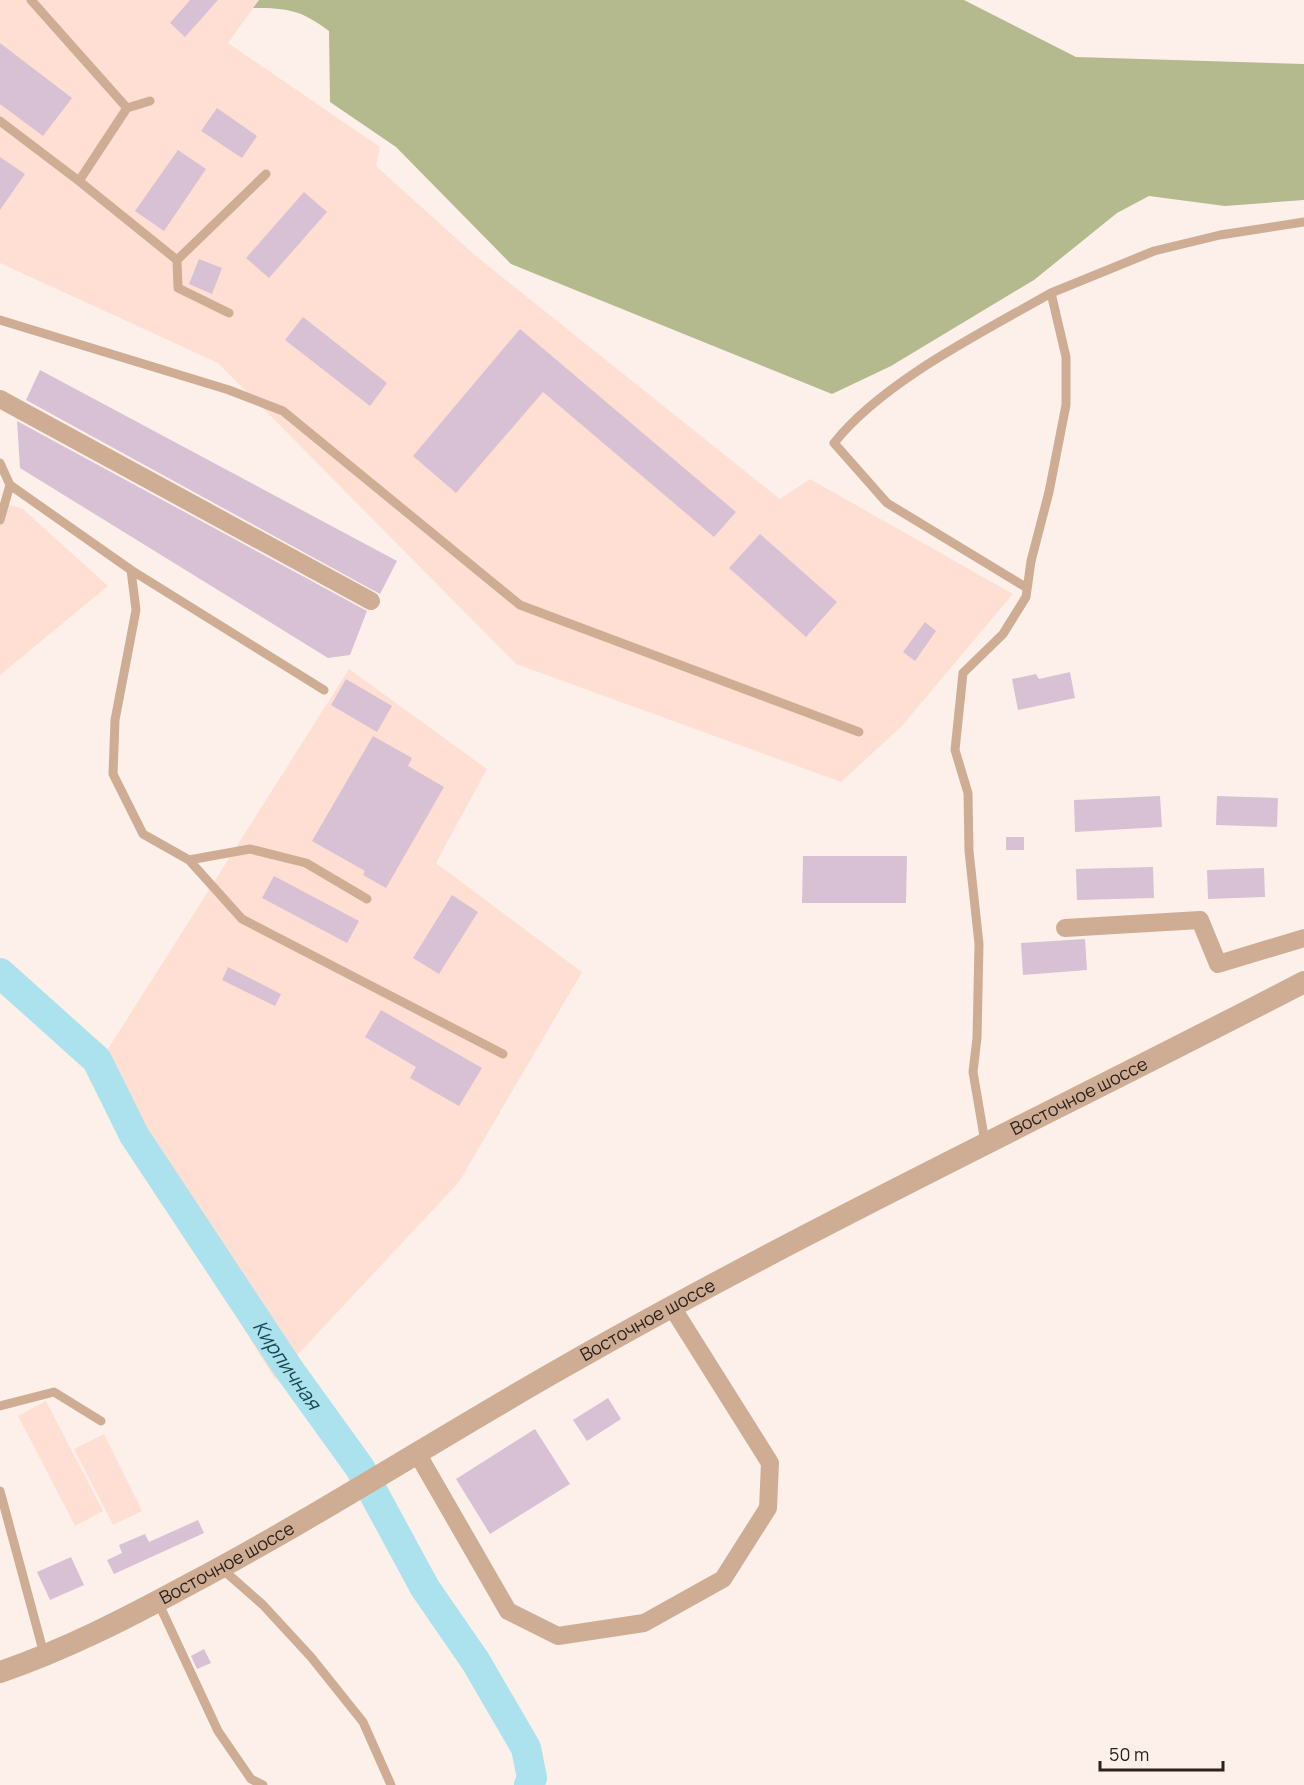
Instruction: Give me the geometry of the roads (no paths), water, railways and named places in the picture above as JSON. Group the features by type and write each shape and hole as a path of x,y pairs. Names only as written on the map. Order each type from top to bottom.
{"street":[{"path":"0,399 370,602"},
{"path":"1065,928 1200,920 1218,964 1304,938"},
{"name":"Восточное шоссе","path":"0,1672 45,1657 158,1602 221,1568 672,1307 985,1142 1304,982"},
{"path":"417,1453 508,1611 558,1636 644,1623 723,1579 768,1508 770,1463 672,1307"}],"lane":[{"path":"31,0 127,108"},
{"path":"79,181 127,108 150,101"},
{"path":"0,121 177,260"},
{"path":"229,313 178,288 177,260 266,174"},
{"path":"1027,588 887,503 834,443 879,398 973,338 1051,293 1154,251 1220,235 1304,222"},
{"path":"985,1142 973,1072 977,1038 979,944 969,851 968,793 955,750 963,673 1003,634 1026,597 1066,405 1066,357 1051,293"},
{"path":"0,320 229,390 283,411 520,605 859,732"},
{"path":"0,463 10,485 131,570 324,690"},
{"path":"0,520 10,485"},
{"path":"131,570 136,610 115,720 113,774 143,834 189,860 242,919 503,1054"},
{"path":"189,860 250,849 306,862 367,899"},
{"path":"0,1406 54,1392 101,1421"},
{"path":"0,1491 45,1657"},
{"path":"221,1568 263,1605 311,1657 363,1722 392,1785"},
{"path":"158,1602 218,1731 251,1779 263,1785"}],"waterway":[{"name":"Кирпичная","path":"0,973 97,1060 134,1135 288,1368 360,1468 425,1588 476,1662 526,1748 532,1778 529,1785"}]}
